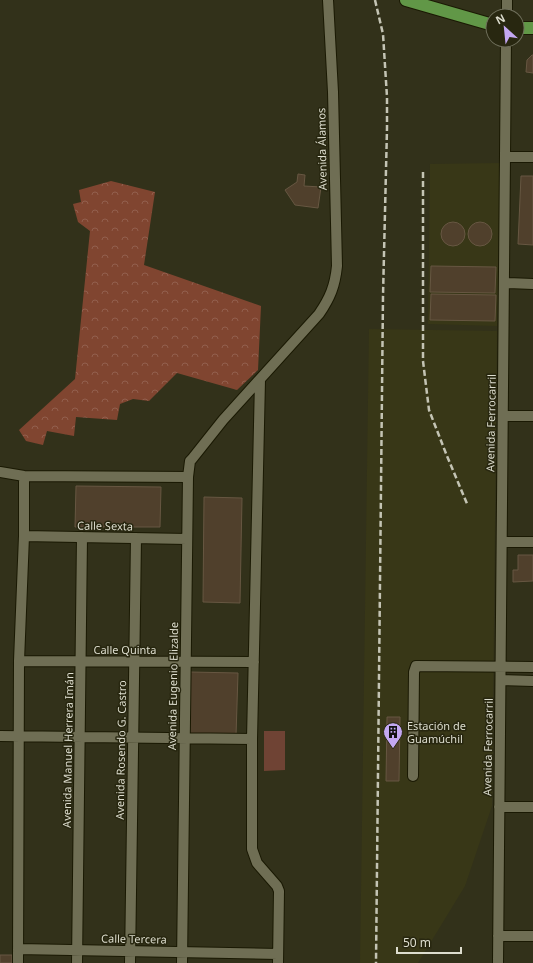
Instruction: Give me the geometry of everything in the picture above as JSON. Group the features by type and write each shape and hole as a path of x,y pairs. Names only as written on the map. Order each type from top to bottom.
{"main road":[{"path":"413,1 485,23"}],"street":[{"name":"Avenida Álamos","path":"328,0 333,92 337,266 331,296"},
{"name":"Avenida Ferrocarril","path":"498,963 506,48"},
{"path":"506,157 533,157"},
{"path":"504,283 533,284"},
{"name":"Avenida Eugenio Elizalde","path":"182,963 185,662 188,477 190,461 223,420 319,314 331,296"},
{"path":"260,380 252,739 252,848 257,863 277,886 279,891 278,958"},
{"path":"503,416 533,416"},
{"path":"0,472 24,476 188,477"},
{"path":"18,963 19,661 24,536 24,476"},
{"name":"Calle Sexta","path":"24,536 187,539"},
{"name":"Avenida Manuel Herrera Imán","path":"77,963 82,538"},
{"name":"Avenida Rosendo G. Castro","path":"130,963 136,538"},
{"path":"502,542 533,542"},
{"name":"Calle Quinta","path":"19,661 254,662"},
{"path":"413,776 414,672 416,666 533,667"},
{"path":"501,680 533,681"},
{"path":"0,736 252,739"},
{"path":"499,807 533,807"},
{"path":"498,936 533,936"},
{"name":"Calle Tercera","path":"18,949 182,952 249,958 278,958"}],"shaded area":[{"path":"500,163 497,326 428,324 430,164"},
{"path":"369,329 497,331 492,806 465,886 418,963 360,963"},
{"path":"264,731 285,731 285,770 264,771"}],"green space":[{"path":"111,181 155,192 144,265 261,306 258,370 237,390 177,373 149,401 133,399 120,404 117,420 76,417 74,436 47,431 43,445 26,441 19,430 75,379 90,231 78,222 73,204 81,202 79,190"}],"building":[{"path":"532,55 533,73 526,72 527,60"},
{"path":"298,174 305,175 304,186 321,187 318,208 295,205 285,190 297,182"},
{"path":"521,176 533,176 533,245 518,244"},
{"path":"453,222 458,223 464,229 464,239 458,245 453,246 448,245 442,239 441,234 442,229 448,223"},
{"path":"480,222 485,223 491,229 491,239 485,245 480,246 475,245 469,239 468,234 469,229 475,223"},
{"path":"431,266 496,267 495,293 430,292"},
{"path":"431,294 496,295 495,321 430,320"},
{"path":"76,486 161,487 160,527 75,527"},
{"path":"204,497 242,498 240,603 203,602"},
{"path":"518,555 533,555 533,581 513,582 513,570 518,570"},
{"path":"190,672 238,673 236,736 189,735"},
{"name":"Estación de Guamúchil","path":"387,717 400,717 399,781 386,781"},
{"path":"0,955 12,955 12,963 0,963"}],"railway":[{"path":"375,0 383,34 387,97 383,296 376,963"},
{"path":"423,172 423,361 429,410 468,506"}],"place":[{"name":"Estación de Guamúchil","path":"393,749"}]}
